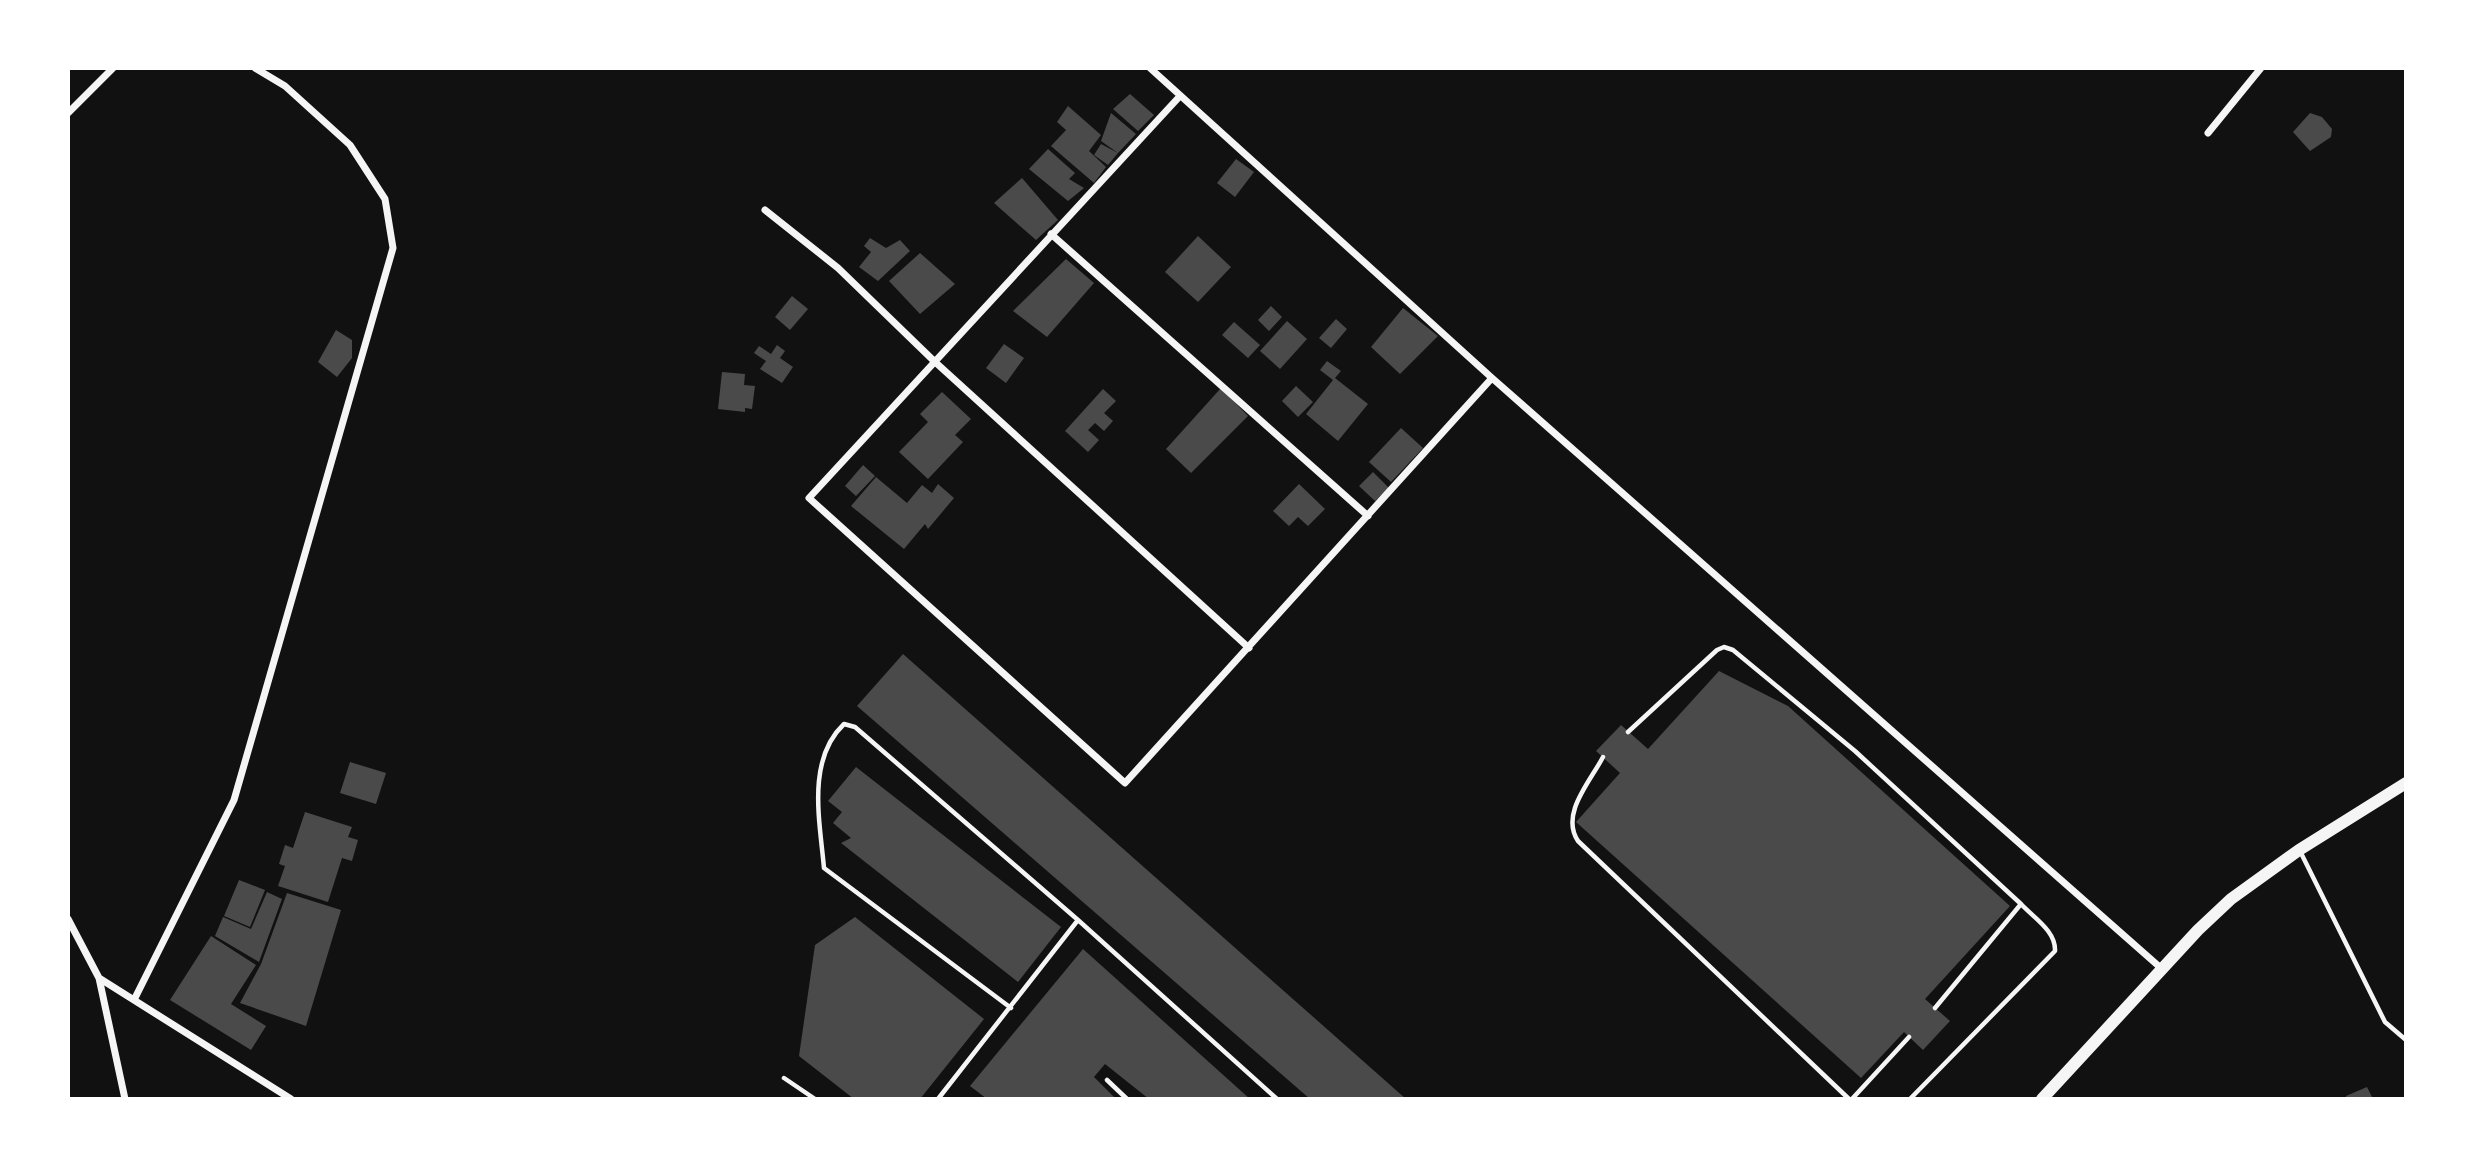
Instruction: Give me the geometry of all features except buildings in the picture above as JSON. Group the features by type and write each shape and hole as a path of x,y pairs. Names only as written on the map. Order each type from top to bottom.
{"main road":[{"path":"2042,1099 2231,899 2299,850 2406,783"}],"street":[{"path":"68,113 113,68"},
{"path":"134,1000 234,800 393,248 385,200 350,145 285,86 255,68"},
{"path":"1150,68 1492,378 2162,969"},
{"path":"2208,133 2261,68"},
{"path":"1180,96 808,498 1125,783 1492,378"},
{"path":"765,210 838,268 934,361 1249,648"},
{"path":"1051,234 1368,516"},
{"path":"68,919 99,978 125,1099"},
{"path":"99,978 291,1099"}],"lane":[{"path":"1628,732 1717,650 1724,647 1733,650 1855,751 2051,934 2056,941 2055,951 1910,1099"},
{"path":"1011,1008 824,868 818,790 820,769 836,732 844,724 855,727 1078,920 1277,1099"},
{"path":"1603,757 1570,816 1572,831 1578,841 1851,1099 1909,1037"},
{"path":"2299,850 2385,1022 2406,1040"},
{"path":"1935,1008 2021,904"},
{"path":"938,1099 1078,920"},
{"path":"785,1078 815,1099"},
{"path":"1107,1080 1127,1099"}]}
